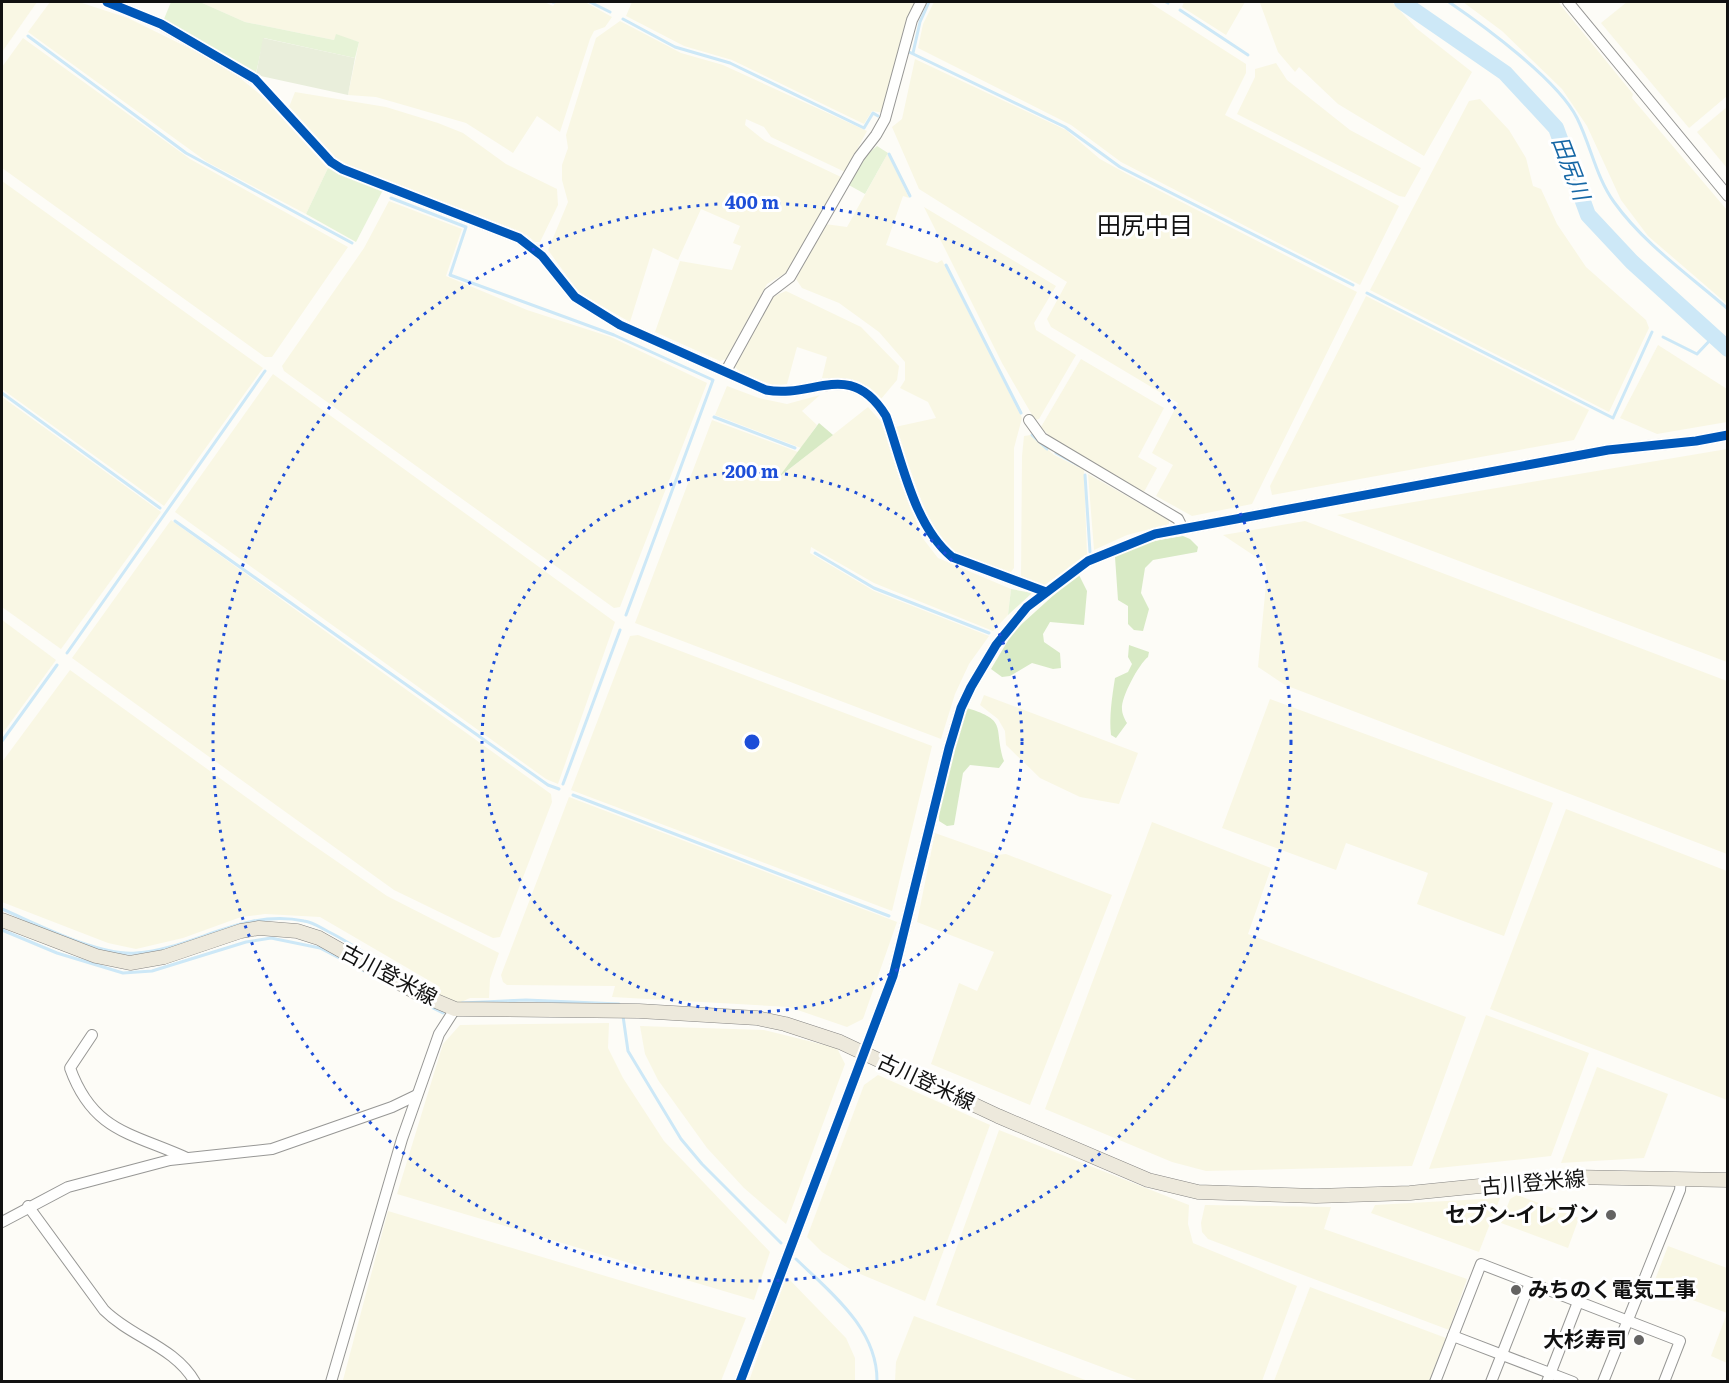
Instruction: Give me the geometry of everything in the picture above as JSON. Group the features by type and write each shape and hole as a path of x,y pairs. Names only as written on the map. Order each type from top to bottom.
{"main road":[{"name":"古川登米線","path":"2,921 96,956 130,963 164,957 241,931 259,928 297,931 319,938 417,993 454,1009 639,1011 757,1018 813,1031 998,1116 1148,1180 1198,1192 1272,1196 1410,1193 1570,1177 1728,1180"}],"street":[{"path":"106,2 162,24 255,79 332,162 342,169 519,238 542,256 575,297 620,325 775,392 831,383 853,386 876,401 886,416 925,526 941,548 952,557 1046,592"},
{"path":"726,371 769,293 790,277 859,157 885,119 912,20 921,2"},
{"path":"1568,2 1728,196"},
{"path":"1029,420 1042,438 1178,519 1183,529"},
{"path":"740,1382 893,976 961,708 996,645 1010,625 1046,592 1088,561 1144,537 1608,450 1696,441 1728,435"},
{"path":"331,1382 402,1139 439,1034 454,1009"},
{"path":"92,1035 70,1068 79,1092 93,1111 120,1131 190,1159"},
{"path":"2,1222 28,1206 68,1187 170,1160 272,1149 393,1107 417,1095"},
{"path":"1603,1382 1680,1190 1681,1179"},
{"path":"28,1206 104,1310 113,1319 171,1354 188,1371 195,1382"},
{"path":"1435,1382 1480,1264 1680,1341 1664,1382"},
{"path":"1491,1382 1530,1283"},
{"path":"1549,1377 1578,1302"},
{"path":"1453,1336 1502,1354 1549,1377 1574,1382"}],"shaded area":[{"path":"2,2 37,2 2,52"},
{"path":"50,2 79,2 128,18 205,56 240,78 272,104 328,168 306,214 207,162 28,32"},
{"path":"200,2 544,2 553,6 556,2 585,2 612,17 605,27 594,31 590,39 560,132 537,116 513,153 466,123 376,97 348,95 359,42 336,35 334,40 245,22"},
{"path":"632,2 916,2 884,113 872,111 864,124 732,60 684,46 626,16"},
{"path":"934,2 1149,2 1246,64 1246,73 1225,115 1399,206 1360,285 1121,162 1071,125 918,48 923,24"},
{"path":"1184,2 1245,2 1226,35 1182,7"},
{"path":"1245,2 1392,2 1416,28 1472,72 1424,156 1338,104 1299,67 1295,72 1278,52 1260,3"},
{"path":"1463,2 1558,2 1633,94 1632,98 1727,210 1727,304 1648,236 1621,200 1587,126 1562,89 1502,31"},
{"path":"1627,2 1727,2 1727,96 1689,128 1601,23"},
{"path":"620,21 681,53 723,65 867,131 845,172 771,137 764,127 746,119 745,125 765,141 841,177 789,271 767,284 726,359 720,361 655,332 680,261 732,270 741,246 733,243 740,226 701,209 678,260 653,248 630,322 580,294 548,250 568,202 562,180 562,165 568,148 566,135 596,38"},
{"path":"23,38 190,159 348,247 272,357 265,357 2,168 2,67"},
{"path":"915,59 1066,130 1100,159 1357,292 1252,504 1192,516 1156,496 1173,465 1152,453 1178,403 1051,327 1047,319 1067,282 919,189 892,127 902,119"},
{"path":"1276,63 1287,80 1350,130 1421,168 1405,197 1237,114 1255,77 1255,69"},
{"path":"295,92 386,107 438,123 463,133 506,164 557,189 558,205 540,242 535,242 527,235 346,165 331,155 289,107"},
{"path":"1480,99 1509,130 1526,158 1533,186 1541,189 1557,224 1586,267 1646,320 1649,328 1609,412 1370,290 1469,101"},
{"path":"1727,107 1727,168 1697,132"},
{"path":"888,153 909,198 903,196 886,245 937,263 942,260 1022,418 1014,448 1014,568 1010,573 952,553 930,525 895,427 936,418 928,402 900,388 905,380 905,362 879,332 839,303 802,288 796,279 825,224 847,227"},
{"path":"2,181 263,368 164,506 2,389"},
{"path":"389,201 462,229 446,276 527,310 611,337 707,383 620,607 614,608 284,371 282,366 364,248"},
{"path":"924,207 1056,286 1034,323 1036,330 1076,355 1039,419 1035,420 1002,363"},
{"path":"786,291 861,327 899,366 897,380 881,399 851,381 822,378 827,357 797,347 787,384 775,386 742,374 735,367 772,297"},
{"path":"1366,296 1589,410 1574,440 1272,495 1270,486"},
{"path":"1658,345 1727,389 1727,422 1657,434 1620,418"},
{"path":"1081,359 1164,408 1138,457 1157,468 1144,492 1052,439 1041,427"},
{"path":"273,374 615,622 558,784 546,779 175,512"},
{"path":"727,386 759,398 787,404 820,395 802,411 817,425 801,448 715,415"},
{"path":"2,397 161,512 61,649 2,607"},
{"path":"868,407 885,426 921,536 938,558 1011,589 1008,615 993,631 874,583 811,547 810,553 874,591 989,636 969,664 955,694 941,739 635,623 712,420 798,452 782,475"},
{"path":"1031,435 1054,455 1084,470 1087,555 1043,586 1021,579 1022,456 1024,436"},
{"path":"1727,449 1727,662 1337,515"},
{"path":"1088,474 1169,520 1169,524 1127,535 1094,550"},
{"path":"171,520 551,794 552,802 500,937 493,938 394,890 72,658"},
{"path":"1305,521 1727,681 1727,854 1285,685 1258,667 1267,574 1265,563 1223,535"},
{"path":"2,620 56,660 2,734"},
{"path":"638,635 932,746 892,911 571,790 630,636"},
{"path":"70,670 387,896 499,953 490,979 489,998 470,998 459,1003 438,996 440,987 320,917 265,914 241,917 183,938 136,949 108,943 2,902 2,762"},
{"path":"984,695 1138,753 1119,804 1080,797 1040,778 1006,745 1005,731 998,719 980,705"},
{"path":"1270,699 1553,803 1504,936 1417,904 1428,873 1346,843 1336,870 1222,828"},
{"path":"569,797 897,922 863,1019 847,1027 789,1007 612,997 615,986 507,985 503,982 501,975"},
{"path":"1566,809 1727,871 1727,1100 1490,1009"},
{"path":"1152,822 1271,868 1248,934 1466,1017 1412,1166 1206,1171 1172,1162 1045,1109"},
{"path":"935,833 997,855 1006,854 1112,895 1030,1105 931,1064 959,983 977,991 994,952 917,922"},
{"path":"1486,1015 1589,1053 1551,1156 1429,1169"},
{"path":"609,1023 608,1048 623,1078 664,1141 770,1252 754,1300 397,1194 443,1044 460,1025"},
{"path":"640,1026 764,1030 837,1048 845,1064 786,1224 744,1188 707,1148 658,1080 645,1054"},
{"path":"1597,1067 1668,1094 1644,1158 1561,1163"},
{"path":"878,1075 990,1125 925,1301 853,1271 822,1252 807,1237 864,1085"},
{"path":"999,1130 1189,1205 1188,1224 1193,1243 1297,1286 1262,1381 1139,1381 936,1305"},
{"path":"1517,1195 1579,1218 1568,1248 1501,1223 1510,1199"},
{"path":"1500,1198 1479,1252 1371,1213 1375,1205"},
{"path":"1205,1205 1331,1207 1324,1229 1467,1279 1449,1330 1208,1239 1202,1232 1201,1223"},
{"path":"388,1211 746,1318 721,1381 343,1380"},
{"path":"1668,1246 1727,1268 1727,1313 1653,1285"},
{"path":"786,1276 846,1338 855,1358 855,1381 749,1381"},
{"path":"1310,1287 1446,1338 1429,1381 1274,1381"},
{"path":"1727,1313 1727,1363 1711,1356"},
{"path":"914,1316 1088,1381 895,1381 896,1362"}],"green space":[{"path":"171,2 200,2 245,22 334,40 336,34 359,42 355,58 264,38 256,73 164,19"},
{"path":"263,38 355,58 348,95 256,75"},
{"path":"877,146 888,153 865,194 847,184 868,154"},
{"path":"328,168 383,190 356,242 306,214"},
{"path":"819,423 833,435 779,477"},
{"path":"1183,536 1198,547 1197,552 1153,560 1145,568 1141,593 1149,609 1143,631 1134,630 1128,624 1128,606 1118,600 1115,557 1139,545"},
{"path":"1078,573 1087,591 1084,625 1050,622 1043,634 1044,642 1060,653 1061,668 1053,669 1032,663 1010,676 1002,677 991,669 1013,632"},
{"path":"1011,589 1032,593 1008,615"},
{"path":"1129,645 1149,652 1127,689 1122,711 1127,723 1116,738 1111,735 1110,728 1113,692 1115,678 1128,672 1132,664 1128,657"},
{"path":"967,708 989,717 994,722 1004,761 999,768 970,765 963,773 954,825 947,826 939,821 939,809 962,718"}],"waterway":[{"path":"590,2 610,12"},
{"path":"913,53 920,22 929,2"},
{"name":"田尻川","path":"1402,2 1505,73 1556,128 1588,215 1632,262 1728,349"},
{"path":"1449,2 1519,55 1554,87 1577,118 1598,172 1614,202 1639,232 1728,309"},
{"path":"1180,10 1248,55"},
{"path":"623,19 675,47 730,63 864,128 873,113 878,116"},
{"path":"28,36 186,153 352,243"},
{"path":"907,51 1065,127 1120,167 1353,285"},
{"path":"889,154 910,196"},
{"path":"391,198 466,227 450,275 614,335 713,380 626,615"},
{"path":"946,265 1021,413"},
{"path":"1367,293 1613,418 1652,332"},
{"path":"1663,337 1697,354 1714,336"},
{"path":"67,653 265,371"},
{"path":"2,393 160,508"},
{"path":"714,417 795,448"},
{"path":"1032,435 1047,449"},
{"path":"1056,453 1078,465"},
{"path":"1085,475 1090,552"},
{"path":"175,521 548,785 559,789"},
{"path":"815,553 874,588 989,633"},
{"path":"563,784 620,630"},
{"path":"2,741 57,665"},
{"path":"573,795 889,916"},
{"path":"2,909 68,938 121,953 157,950 239,924 260,920 282,918 307,922 317,925 409,980 437,993"},
{"path":"2,930 57,953 123,973 152,971 246,942 271,938 320,948 370,974"},
{"path":"462,1003 526,1000 619,1004"},
{"path":"423,1003 443,1013 445,1011"},
{"path":"623,1016 628,1051 681,1139 702,1164 781,1243"},
{"path":"796,1259 837,1299 861,1329 870,1345 877,1382"}],"cycle path":[{"path":"107,2 161,24 255,79 331,162 342,169 519,238 542,256 575,297 620,325 766,390 800,390 830,385 845,385 859,389 872,399 886,416 911,492 928,528 939,544 952,557 1046,592"},
{"path":"740,1382 893,976 961,708 996,645 1027,607 1088,561 1155,534 1608,450 1696,441 1728,435"}],"place":[{"name":"セブン-イレブン","path":"1611,1215"},
{"name":"みちのく電気工事","path":"1516,1290"},
{"name":"大杉寿司","path":"1639,1340"}],"district":[{"name":"田尻中目","path":"1145,226"}]}
